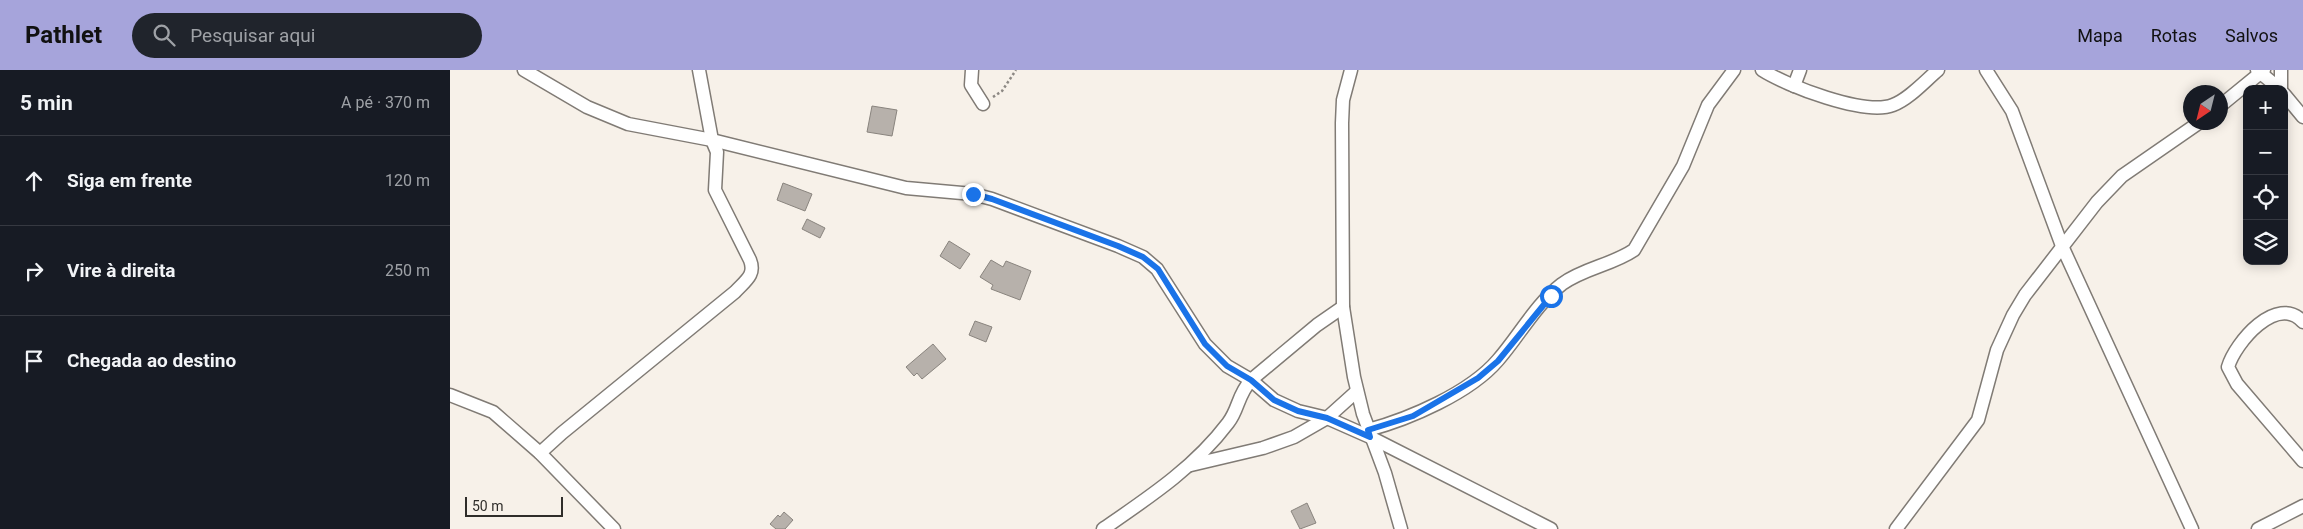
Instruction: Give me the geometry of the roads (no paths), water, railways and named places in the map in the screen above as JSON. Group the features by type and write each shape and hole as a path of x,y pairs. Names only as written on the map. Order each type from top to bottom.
{"street":[{"path":"524,70 587,107 612,119 628,124 712,140 906,188 973,194 992,199 1143,257 1158,269 1205,344 1227,366 1251,380 1274,400 1298,411 1327,418 1369,433 1551,529"},
{"path":"540,453 735,292 752,274 753,266 715,190 717,152 712,140 699,70"},
{"path":"972,70 971,85 984,104"},
{"path":"1351,70 1343,100 1342,123 1343,307 1358,391 1369,433 1385,473 1401,529"},
{"path":"1369,433 1413,416 1474,382 1498,361 1560,286 1583,272 1622,258 1634,250 1683,166 1708,105 1734,70"},
{"path":"1762,70 1794,86 1828,99 1886,108 1895,104 1938,70"},
{"path":"1794,86 1800,70"},
{"path":"1986,70 2012,111 2062,246 2192,529"},
{"path":"2247,85 2248,70"},
{"path":"2280,85 2281,70"},
{"path":"2247,85 2261,71 2276,85"},
{"path":"2228,100 2243,88"},
{"path":"2288,99 2303,118"},
{"path":"1896,529 1978,420 1997,350 2012,315 2025,295 2097,202 2122,176 2188,130"},
{"path":"1103,529 1191,465 1229,422 1241,391 1251,380 1317,324 1343,307"},
{"path":"2303,322 2292,314 2279,314 2264,318 2246,338 2228,367 2237,384 2303,461"},
{"path":"1191,465 1279,443 1327,418 1358,391"},
{"path":"450,395 493,412 540,453 614,529"},
{"path":"2258,529 2303,506"}]}
